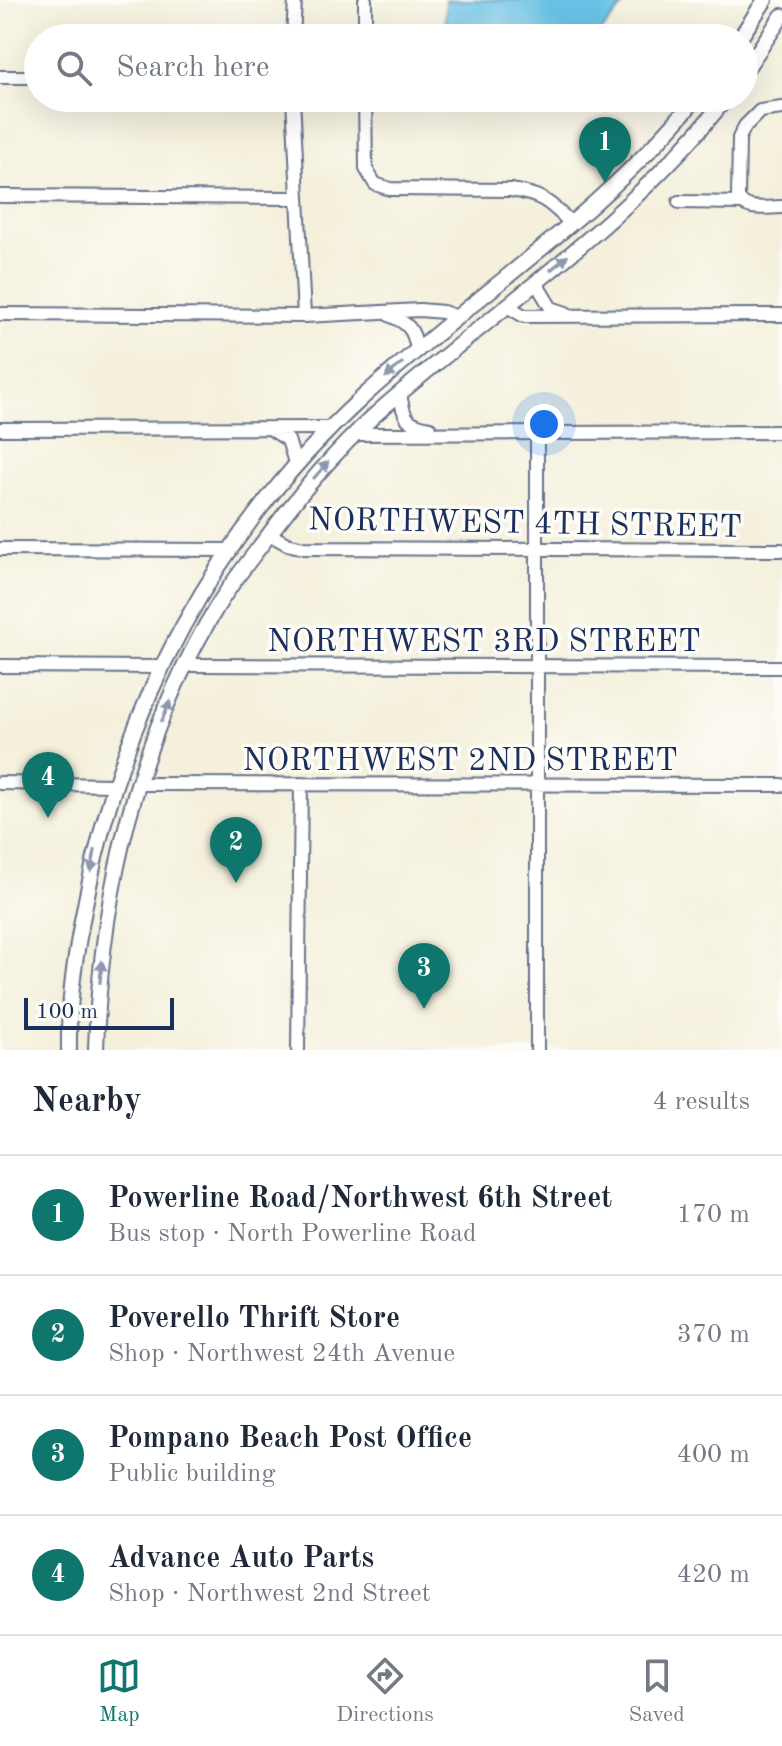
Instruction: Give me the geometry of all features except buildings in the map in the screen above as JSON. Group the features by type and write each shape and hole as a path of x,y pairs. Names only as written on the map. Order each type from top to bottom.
{"main road":[{"path":"750,24 765,0"},
{"path":"758,52 782,16"},
{"path":"754,18 754,24"},
{"path":"69,1050 70,996 83,915 96,847 113,785 160,667 229,550 278,487 330,428 417,350 627,174 683,112"},
{"path":"96,1050 106,919 118,853 138,784 186,665 218,606 269,534 327,463 356,434 641,193 713,112"},
{"path":"507,306 509,288 519,267"},
{"path":"445,356 454,337 457,317"},
{"path":"269,534 272,502 278,487"},
{"path":"186,665 190,638 221,585 229,550"},
{"path":"136,723 138,784"}],"street":[{"path":"294,24 295,0"},
{"path":"365,0 365,24"},
{"path":"0,77 24,77"},
{"path":"741,203 738,198 738,167 741,132 760,111 782,108"},
{"path":"294,112 304,316"},
{"path":"365,112 366,169 375,184 390,189 511,190 529,193 546,198 571,223"},
{"path":"0,196 297,198"},
{"path":"679,202 782,207"},
{"path":"536,283 551,308 572,316"},
{"path":"507,306 524,316 782,315"},
{"path":"0,314 304,316 420,310 457,317"},
{"path":"386,313 406,322 413,330 417,350"},
{"path":"400,394 407,420 444,433"},
{"path":"0,429 330,428"},
{"path":"271,429 288,440 296,466"},
{"path":"537,432 537,1050"},
{"path":"356,434 782,432"},
{"name":"NORTHWEST 4TH STREET","path":"269,534 287,544 304,548 782,550"},
{"path":"0,549 229,550"},
{"name":"NORTHWEST 3RD STREET","path":"186,665 782,667"},
{"path":"0,666 160,667"},
{"path":"0,783 113,785"},
{"name":"NORTHWEST 2ND STREET","path":"138,784 782,785"},
{"path":"298,1050 301,784"}],"water":[{"path":"446,0 628,0 608,24 445,24"}],"place":[{"name":"Powerline Road/Northwest 6th Street","path":"605,183"},
{"name":"Advance Auto Parts","path":"48,818"},
{"name":"Poverello Thrift Store","path":"236,883"},
{"name":"Pompano Beach Post Office","path":"424,1009"}]}
